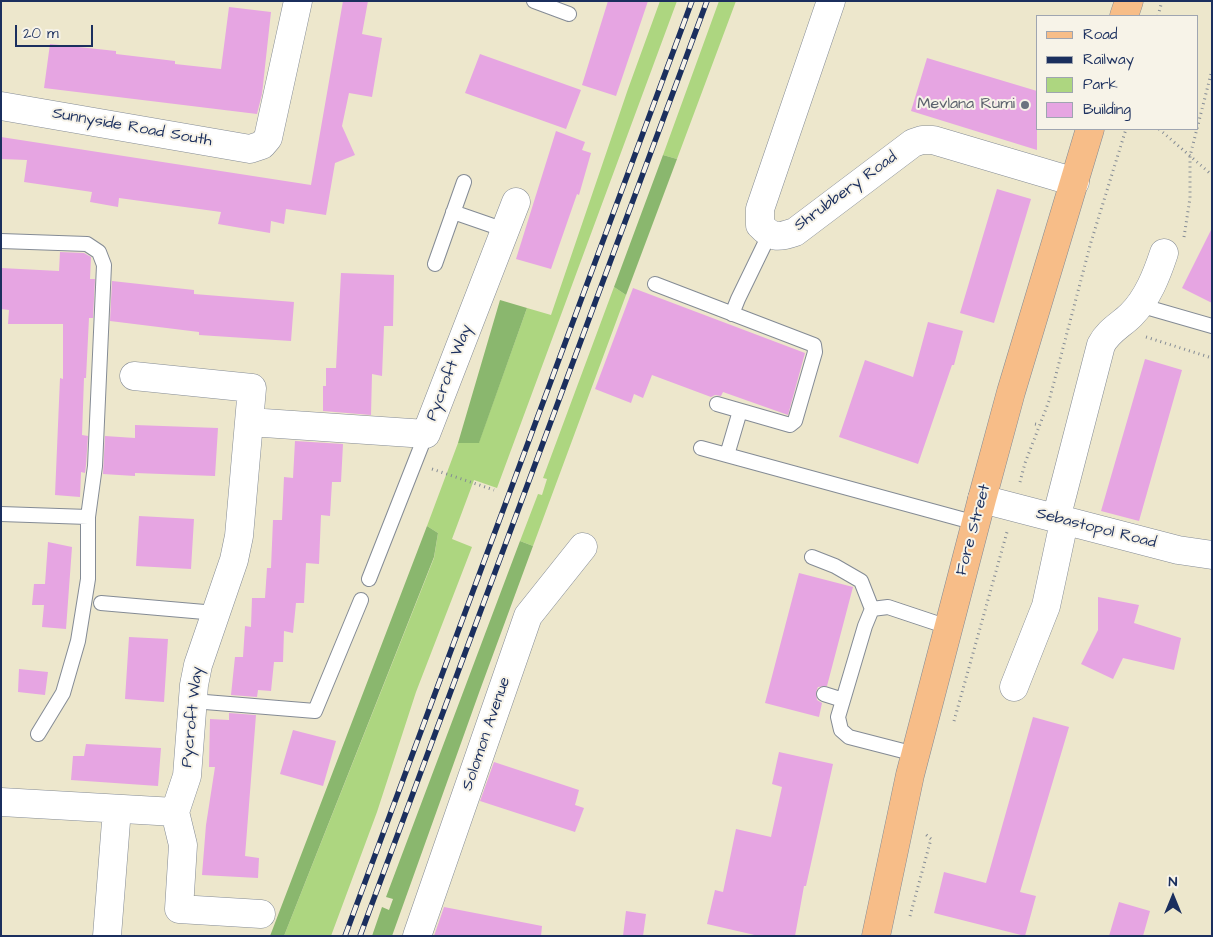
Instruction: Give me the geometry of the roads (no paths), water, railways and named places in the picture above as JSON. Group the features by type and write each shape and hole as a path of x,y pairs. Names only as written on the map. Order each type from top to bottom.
{"main road":[{"path":"1124,15 1129,1"},
{"name":"Fore Street","path":"876,936 915,754 1008,400 1090,130"}],"street":[{"name":"Sunnyside Road South","path":"1,106 250,149 262,145 268,138 298,1"},
{"path":"769,234 760,225 760,209 831,1"},
{"name":"Shrubbery Road","path":"769,234 782,237 795,232 913,144 922,140 933,140 1075,182"},
{"name":"Pycroft Way","path":"249,422 426,434 516,202"},
{"path":"1014,687 1046,606 1060,520 1101,345 1106,336 1132,314 1139,305 1156,277 1164,253"},
{"name":"Pycroft Way","path":"134,376 252,388 239,536 234,560 198,665 187,776 175,812"},
{"name":"Sebastopol Road","path":"979,511 1013,508 1178,550 1212,555"},
{"name":"Solomon Avenue","path":"417,936 528,616 583,547"},
{"path":"1,802 175,812 183,845 179,909 261,914"},
{"path":"107,936 117,809"}],"lane":[{"path":"534,1 569,14"},
{"path":"435,264 464,182"},
{"path":"453,212 505,230"},
{"path":"732,314 769,234"},
{"path":"1,241 87,244 99,252 104,265 95,466 88,517 88,579 78,641 64,693 38,734"},
{"path":"655,284 814,345 815,352 795,421 790,425 716,404"},
{"path":"1139,305 1212,326"},
{"path":"727,455 740,410"},
{"path":"369,579 426,434"},
{"path":"701,448 979,511"},
{"path":"1,514 88,517"},
{"path":"812,558 835,566 862,581 872,609 865,626 838,717 842,730 849,737 915,754"},
{"path":"193,701 315,710 361,600"},
{"path":"102,603 216,612"},
{"path":"872,609 888,607 948,627"},
{"path":"824,694 843,700"}],"railway":[{"path":"345,936 692,1"},
{"path":"360,936 707,1"}],"place":[{"name":"Mevlana Rumi","path":"1025,105"}]}
